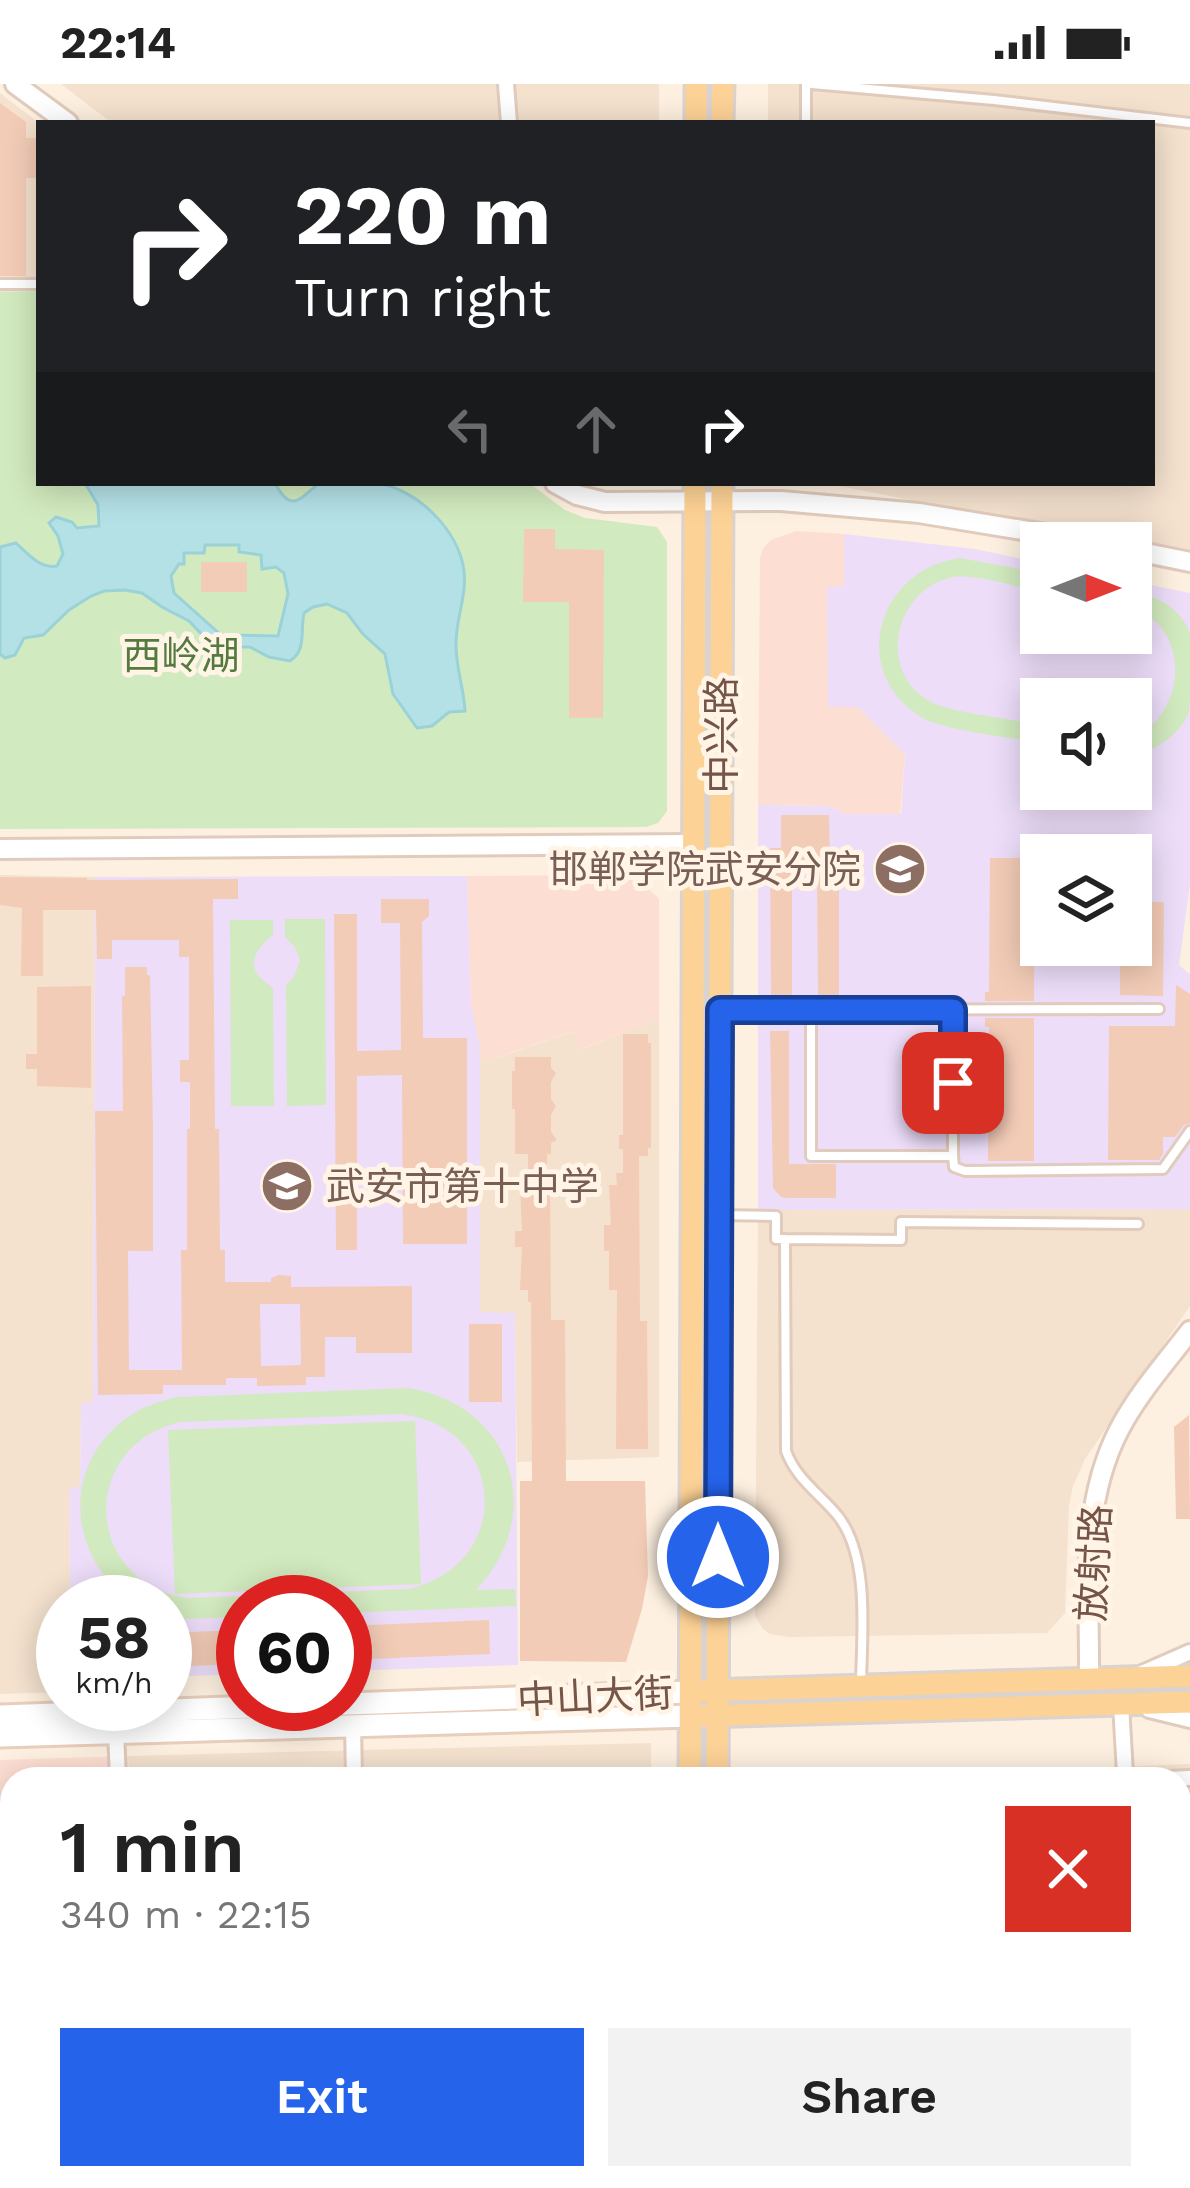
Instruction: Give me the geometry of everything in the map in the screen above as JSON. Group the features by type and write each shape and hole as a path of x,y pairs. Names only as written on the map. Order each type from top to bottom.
{"main road":[{"path":"696,84 696,120"},
{"path":"722,120 723,84"},
{"name":"中兴路","path":"690,1767 695,492"},
{"name":"中兴路","path":"717,1767 722,492"},
{"name":"中山大街","path":"0,1716 1190,1676"},
{"name":"中山大街","path":"372,1724 1190,1702"},
{"name":"中山大街","path":"0,1736 216,1729"}],"street":[{"path":"15,84 64,120"},
{"path":"506,84 509,120"},
{"path":"560,486 604,502 695,492 806,493 1020,530"},
{"path":"1152,554 1190,562"},
{"path":"0,848 694,844"},
{"name":"放射路","path":"1089,1679 1090,1533 1098,1480 1121,1425 1190,1331"},
{"path":"1131,1678 1190,1652"},
{"path":"1125,1767 1124,1704 1190,1720"},
{"path":"353,1731 354,1767"},
{"path":"116,1732 117,1767"}],"lane":[{"path":"806,120 809,84 1190,123"},
{"path":"0,284 36,284"},
{"path":"720,1010 1159,1009"},
{"path":"811,1010 811,1156 953,1156"},
{"path":"953,1010 954,1167 965,1171 1163,1169 1190,1131"},
{"path":"719,1215 776,1216 776,1239 901,1240 901,1222 1138,1224"},
{"path":"785,1239 786,1450 791,1465 850,1536 860,1579 861,1685"}],"shaded area":[{"path":"61,84 659,84 659,120 108,120"},
{"path":"768,84 1190,84 1190,555 1152,548 1152,522 1022,522 839,486 1155,486 1155,120 768,120"},
{"path":"0,93 36,121 36,291 0,292"},
{"path":"796,531 844,534 844,587 828,587 829,707 858,707 905,754 900,815 845,814 830,806 758,805 760,557 771,540"},
{"name":"邯郸学院武安分院","path":"844,534 1020,559 1020,654 1152,654 1152,585 1190,593 1190,884 1179,965 1190,974 1190,1209 758,1210 758,805 901,814 905,754 858,707 828,707 827,587 844,586"},
{"path":"0,875 95,877 93,1403 81,1404 80,1488 69,1489 70,1575 36,1575 36,1693 0,1694"},
{"path":"634,875 659,899 659,1018 582,1049 574,1031 496,1058 480,1058 471,1005 467,876"},
{"name":"武安市第十中学","path":"467,876 471,1005 480,1046 480,1312 515,1313 518,1665 372,1670 372,1575 216,1575 216,1675 192,1676 192,1575 70,1575 69,1488 80,1487 81,1403 93,1402 95,877"},
{"path":"659,1018 659,1457 517,1462 515,1314 480,1313 480,1058 497,1058 575,1031 583,1049"},
{"path":"1190,1209 1190,1306 1085,1459 1073,1486 1065,1613 1047,1633 789,1637 763,1629 755,1616 758,1210"},
{"path":"651,1743 651,1767 128,1767 128,1756"},
{"path":"128,1756 128,1767 0,1767 0,1760"},
{"path":"1190,1764 1190,1767 1112,1767"}],"green space":[{"name":"西岭湖","path":"36,291 36,486 533,486 565,510 585,518 657,527 667,542 667,811 658,823 646,827 0,829 0,292"},
{"path":"960,558 1020,569 1020,587 970,577 949,578 930,586 904,616 898,654 914,689 931,702 1020,722 1020,740 931,722 898,697 884,674 879,649 882,624 892,601 909,581 932,566"},
{"path":"1152,597 1174,610 1186,625 1190,668 1185,720 1152,749 1152,724 1164,710 1175,670 1164,632 1152,620"},
{"path":"285,919 325,919 326,1105 287,1106 286,985 300,960 285,937"},
{"path":"230,920 273,920 273,935 260,948 254,965 273,989 274,1106 231,1106"},
{"path":"408,1388 444,1398 473,1416 494,1439 508,1466 514,1497 510,1529 498,1560 476,1590 515,1589 516,1606 372,1612 372,1590 408,1589 443,1575 467,1554 481,1527 485,1498 479,1469 463,1444 437,1424 401,1414 180,1422 147,1436 123,1457 110,1484 106,1513 112,1542 138,1575 104,1575 88,1546 81,1514 83,1483 95,1453 115,1428 143,1408 179,1397"},
{"path":"415,1421 421,1584 372,1586 372,1575 216,1575 216,1592 192,1593 192,1575 174,1575 168,1430"},
{"path":"216,1597 216,1618 192,1619 192,1598"}],"water":[{"path":"87,486 277,486 291,501 315,486 387,486 406,493 445,526 460,556 464,580 456,646 465,711 449,712 432,726 417,728 393,694 385,654 347,613 327,604 304,613 301,645 290,661 250,647 214,647 189,621 142,593 125,590 91,596 43,635 24,638 15,655 5,658 0,654 0,547 16,543 40,563 57,566 63,554 49,523 56,517 77,528 99,526 98,505","holes":["205,545 239,545 239,552 261,555 262,569 276,567 284,573 288,594 278,636 221,635 174,593 171,576 184,564 184,553 204,553"]}],"building":[{"path":"0,103 26,122 26,138 36,138 36,178 26,178 26,276 0,276"},
{"path":"524,529 555,529 555,549 604,550 603,718 569,718 569,602 523,602"},
{"path":"201,562 247,562 247,592 201,592"},
{"path":"781,815 829,815 830,858 839,858 839,996 818,996 817,866 792,866 792,995 771,995 770,848 781,848"},
{"path":"990,858 1020,858 1020,966 1034,966 1034,1001 985,1001 985,992 989,992"},
{"path":"0,877 238,879 238,899 213,899 215,1129 219,1129 220,1250 225,1250 225,1282 271,1282 279,1275 291,1276 291,1287 412,1286 412,1353 356,1353 356,1337 325,1337 325,1377 306,1377 306,1385 257,1386 257,1378 226,1378 226,1385 163,1385 163,1394 98,1395 95,1111 123,1111 125,967 147,967 150,975 153,1127 153,1251 128,1251 129,1370 182,1370 181,1250 187,1250 190,1082 180,1082 180,1060 189,1060 189,957 179,957 179,940 112,940 112,959 97,959 96,910 43,910 43,976 21,976 22,908 0,905","holes":["260,1304 300,1304 301,1365 261,1366"]},
{"path":"381,899 429,899 429,916 422,922 423,1038 467,1038 467,1244 403,1244 402,1075 357,1076 357,1250 336,1250 334,914 357,914 357,1051 401,1050 400,923 381,923"},
{"path":"1152,902 1164,902 1163,996 1120,995 1120,966 1152,966"},
{"path":"1176,985 1190,994 1190,1123 1175,1137 1163,1137 1159,1160 1108,1160 1109,1026 1175,1026"},
{"path":"91,986 91,1088 37,1086 37,1069 26,1069 26,1054 37,1054 37,987"},
{"path":"985,1018 1034,1018 1034,1161 988,1161 989,1027 985,1027"},
{"path":"770,1031 789,1031 789,1164 836,1164 836,1198 787,1198 773,1188"},
{"path":"623,1034 648,1034 651,1043 651,1148 648,1156 639,1156 640,1321 647,1321 648,1449 616,1449 617,1290 609,1290 609,1251 604,1251 604,1225 611,1225 609,1185 617,1185 616,1173 623,1173 619,1135 623,1135"},
{"path":"515,1057 551,1057 556,1073 551,1082 556,1106 551,1132 557,1140 547,1154 547,1180 551,1320 565,1320 566,1481 645,1481 648,1576 626,1662 520,1661 520,1481 532,1481 531,1302 528,1290 520,1290 522,1247 515,1247 515,1231 522,1231 520,1185 528,1185 528,1154 515,1154"},
{"path":"469,1324 502,1324 502,1402 469,1402"},
{"path":"1189,1415 1190,1519 1176,1519 1174,1427"},
{"path":"489,1620 490,1654 372,1659 372,1625"},
{"path":"216,1631 216,1665 192,1666 192,1632"}],"place":[{"name":"邯郸学院武安分院","path":"900,869"},
{"name":"武安市第十中学","path":"287,1186"}],"route":[{"path":"718,1557 720,1010 953,1010 953,1083"}]}
